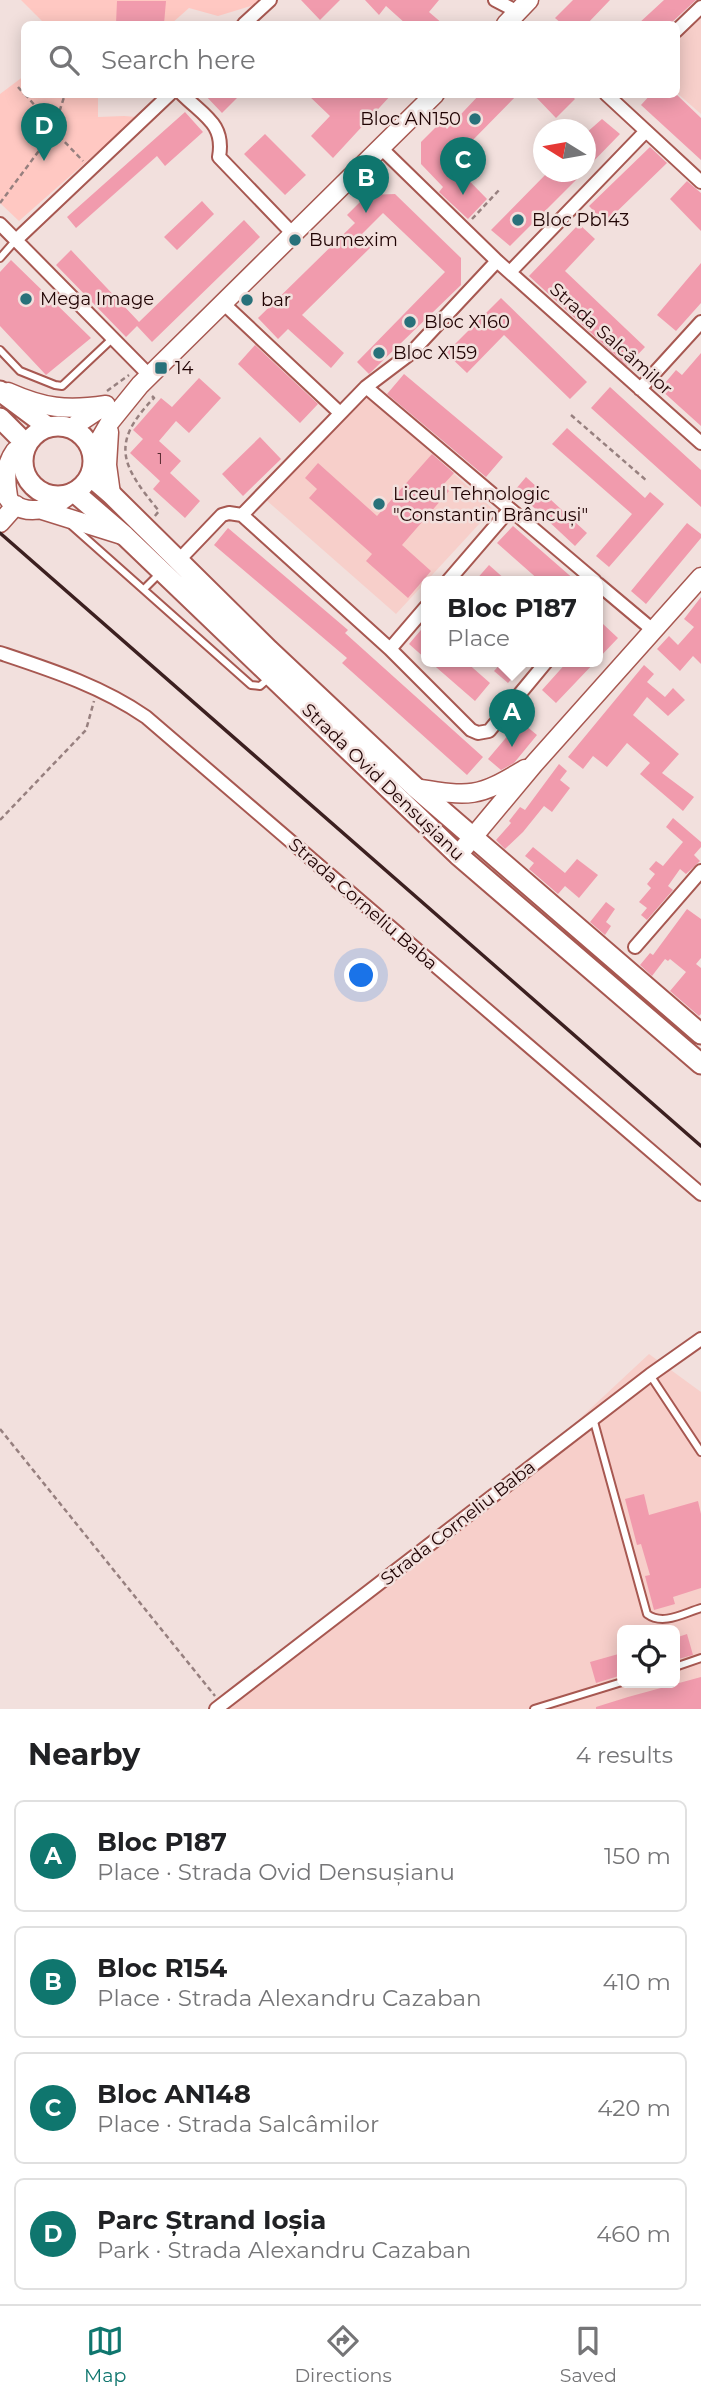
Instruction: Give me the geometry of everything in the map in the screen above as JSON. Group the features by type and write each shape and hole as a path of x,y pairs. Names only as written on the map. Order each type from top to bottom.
{"main road":[{"path":"71,428 108,414 130,395 431,98"},
{"path":"0,390 47,407 108,414"},
{"path":"0,390 48,427"},
{"path":"92,453 108,414"},
{"path":"108,414 107,464 111,494"},
{"path":"0,418 27,446"},
{"path":"42,510 60,504 83,485 90,476 93,465 92,453 81,434 71,428 48,427 32,437 27,446 24,465 30,482 53,495 72,493"},
{"path":"0,523 8,496 5,481 9,459 15,451 27,446"},
{"name":"Strada Ovid Densușianu","path":"90,476 111,494 215,622 458,855 701,1064"},
{"name":"Strada Ovid Densușianu","path":"72,493 125,536 170,566 472,838 701,1034"},
{"path":"8,496 42,510 125,536"},
{"path":"458,855 534,764 701,577"},
{"name":"Strada Ovid Densușianu","path":"416,788 457,795 475,794 491,789 534,764"}],"street":[{"path":"247,21 270,0"},
{"path":"495,0 518,12"},
{"path":"680,28 701,7"},
{"path":"16,240 166,98"},
{"path":"185,98 219,131 222,143 219,157 294,235"},
{"path":"611,98 701,182"},
{"path":"510,272 646,131"},
{"name":"Strada Salcâmilor","path":"381,148 497,261 701,443"},
{"path":"0,224 150,376"},
{"path":"242,515 366,387 411,353 497,261"},
{"path":"224,304 340,413"},
{"path":"639,389 701,322"},
{"path":"366,387 585,576"},
{"path":"452,576 510,509"},
{"path":"170,566 222,515 242,515 390,649 471,730 478,733 488,731 542,667"},
{"path":"603,592 654,631"},
{"path":"390,649 421,613"},
{"name":"Strada Corneliu Baba","path":"0,653 94,687 121,700 146,717 701,1194"},
{"path":"635,947 701,871"},
{"name":"Strada Corneliu Baba","path":"219,1707 593,1418 701,1339"}],"lane":[{"path":"0,258 16,240"},
{"path":"0,351 20,371 62,386 113,338"},
{"path":"60,515 254,686 263,685 271,675"},
{"path":"144,589 170,566"},
{"path":"201,638 215,622"},
{"path":"650,1375 701,1452"},
{"path":"593,1418 647,1614 662,1620 701,1608"},
{"path":"680,1665 701,1658"},
{"path":"534,1709 617,1684"}],"path":[{"path":"18,87 21,90"},
{"path":"28,98 48,121"},
{"path":"57,119 64,98"},
{"path":"48,121 57,119"},
{"path":"57,119 64,125 59,136"},
{"path":"48,121 45,129 50,136"},
{"path":"50,136 59,136 91,168"},
{"path":"0,203 50,136"},
{"path":"463,228 501,188"},
{"path":"571,415 647,481"},
{"path":"0,820 86,730 94,703 94,687"},
{"path":"0,1429 219,1707"}],"shaded area":[{"path":"21,0 259,0 254,5 218,16 189,8 174,21 42,21"},
{"path":"701,18 701,114 680,96 680,37"},
{"path":"21,78 21,98 98,98 98,117 137,117 19,221 0,203 0,94"},
{"name":"Liceul Tehnologic \"Constantin Brâncuși\"","path":"364,393 493,509 431,576 421,576 421,587 396,614 265,499"},
{"path":"649,1354 701,1392 701,1709 220,1709 545,1451"}],"building":[{"path":"301,0 340,0 320,20"},
{"path":"365,0 439,0 429,12 440,21 403,21 386,6 379,15"},
{"path":"573,0 610,0 590,21 558,21 555,18"},
{"path":"664,0 696,0 673,21 641,21"},
{"path":"117,1 166,1 164,21 116,21"},
{"path":"208,98 237,98 222,113"},
{"path":"311,98 388,98 333,158 311,136 330,116"},
{"path":"476,98 514,98 467,146 459,137 442,153 487,199 468,219 439,192 443,187 421,164 421,142 441,122 447,129"},
{"path":"537,98 575,99 556,118"},
{"path":"647,98 680,98 701,118 701,160 641,105"},
{"path":"185,112 203,132 165,166 157,156 76,228 67,217"},
{"path":"602,119 620,134 596,159 596,124"},
{"path":"265,134 306,175 285,195 244,154"},
{"path":"650,147 667,163 605,223 589,206"},
{"path":"687,181 701,193 701,231 670,199"},
{"name":"Bloc Pb143","path":"538,182 574,182 510,246 491,230"},
{"path":"395,194 461,258 461,285 369,374 357,362 445,272 383,213 362,234 373,245 302,315 344,353 331,368 288,329 278,339 258,318 355,223 347,215 367,195"},
{"path":"202,201 214,214 177,250 164,237"},
{"path":"244,220 260,237 152,342 137,326 126,337 56,265 71,250 139,322"},
{"path":"579,224 595,239 565,271 645,347 627,366 529,276"},
{"name":"Mega Image","path":"11,260 91,338 46,375 0,326 0,272"},
{"path":"701,263 701,303 676,331 657,315"},
{"path":"501,298 587,382 570,399 504,335 467,373 446,353"},
{"path":"255,345 318,404 300,423 238,364"},
{"path":"701,353 701,426 660,389 676,370 682,375"},
{"path":"404,374 503,457 486,477 387,394"},
{"path":"199,378 221,398 189,433 176,421 159,441 181,461 170,473 200,501 185,518 153,489 160,481 130,453 143,439 133,430 161,398 172,407"},
{"path":"610,387 701,470 701,507 591,408"},
{"path":"567,428 645,498 650,492 664,504 609,567 596,556 632,514 552,444"},
{"path":"260,437 281,459 243,496 222,474"},
{"path":"432,454 454,473 443,485 449,491 402,545 431,571 427,576 421,576 421,583 408,598 366,561 372,554 309,498 317,489 305,478 318,463 377,516"},
{"path":"526,477 587,533 575,546 515,490"},
{"path":"687,523 701,534 701,538 646,604 631,591"},
{"path":"513,526 570,576 534,576 497,543"},
{"path":"228,528 348,630 345,633 483,757 467,775 342,663 347,658 214,545"},
{"path":"489,565 501,576 479,576"},
{"path":"701,597 701,664 693,656 680,671 657,649 669,636 678,645 694,627 684,619"},
{"path":"603,624 618,638 603,654"},
{"path":"421,630 421,655 409,644"},
{"path":"644,665 654,674 647,682 665,697 673,688 685,700 668,716 647,697 633,715 679,754 662,773 694,797 683,811 640,774 650,763 627,743 607,767 593,756 583,769 568,757"},
{"path":"436,667 472,667 490,683 475,701"},
{"path":"498,667 522,667 508,683 494,671"},
{"path":"563,667 590,667 556,703 542,690"},
{"path":"520,721 537,735 514,763 501,770 488,759"},
{"path":"559,764 567,771 560,780 570,788 552,812 544,806 505,849 496,840 511,823 509,821 520,807 525,810"},
{"path":"673,818 701,842 701,847 694,855 700,861 686,874 680,869 668,886 673,890 647,920 641,915 647,908 639,902 651,888 647,884 655,874 649,869 656,861 663,866 683,842 666,827"},
{"path":"533,847 565,873 577,859 598,875 579,898 565,886 558,894 529,869 534,863 525,856"},
{"path":"606,902 615,909 606,922 611,926 605,935 590,922"},
{"path":"687,909 701,919 701,958 696,964 701,968 699,1016 670,991 686,972 670,959 665,959 652,976 640,965 650,953 653,955"},
{"path":"644,1494 649,1515 698,1501 701,1514 701,1588 673,1597 675,1604 654,1610 645,1576 650,1575 641,1544 637,1545 625,1499"},
{"path":"687,1634 693,1655 680,1659 680,1636"},
{"path":"617,1654 617,1677 596,1683 590,1662"},
{"path":"701,1677 701,1709 596,1709 661,1688 680,1688 680,1683"}],"railway":[{"path":"0,533 701,1146"}],"place":[{"name":"Bloc AN150","path":"475,119"},
{"name":"Parc Ștrand Ioșia","path":"44,161"},
{"name":"Bloc AN148","path":"463,195"},
{"name":"Bloc R154","path":"366,213"},
{"name":"Bloc Pb143","path":"518,220"},
{"name":"Bumexim","path":"295,240"},
{"name":"Mega Image","path":"26,299"},
{"name":"bar","path":"247,300"},
{"name":"Bloc X160","path":"410,322"},
{"name":"Bloc X159","path":"379,353"},
{"name":"14","path":"161,368"},
{"name":"Liceul Tehnologic \"Constantin Brâncuși\"","path":"379,504"},
{"name":"Bloc P187","path":"512,747"}]}
